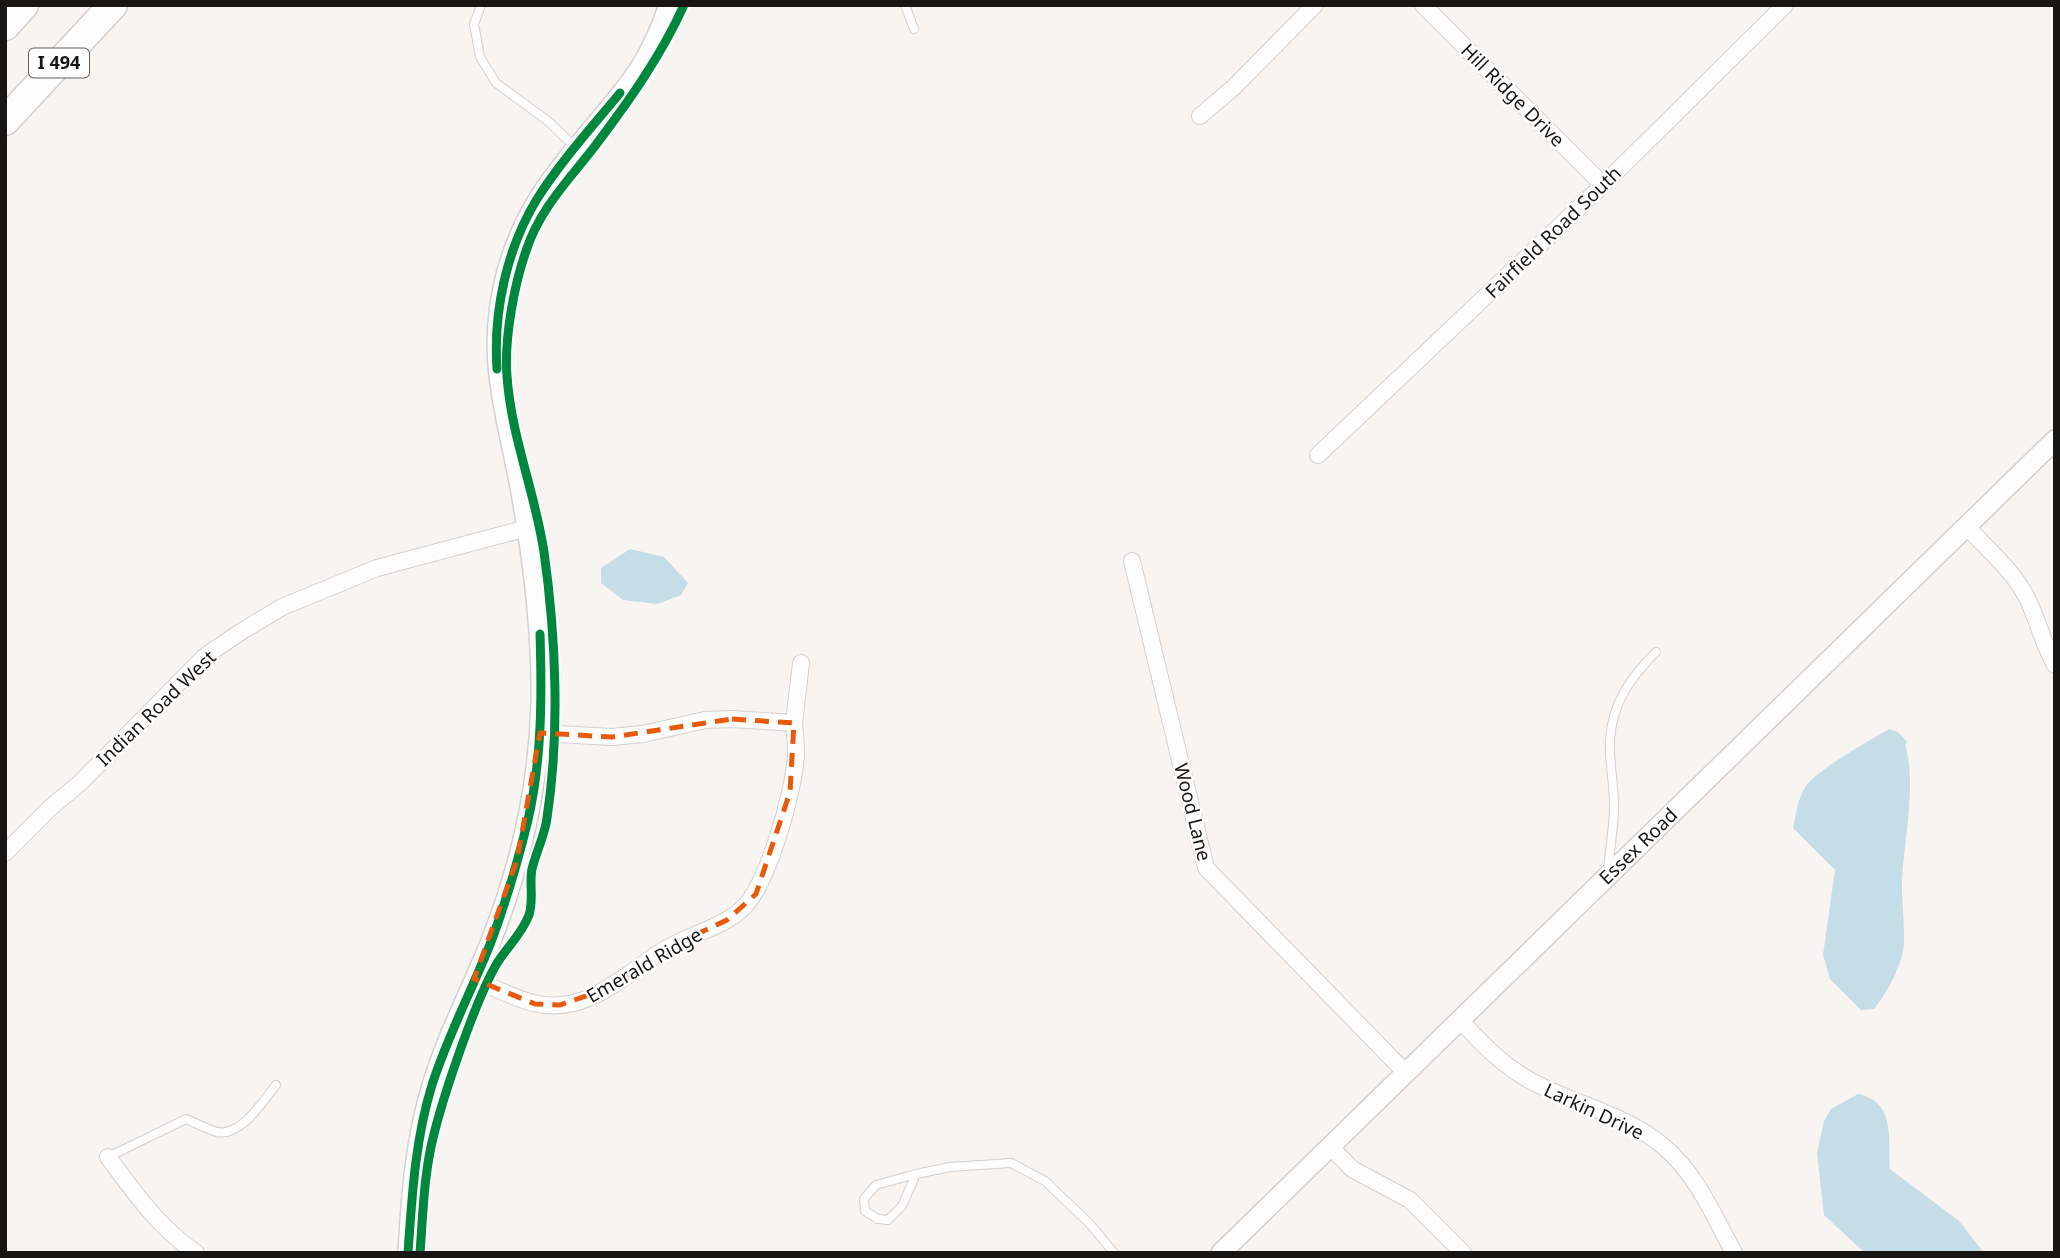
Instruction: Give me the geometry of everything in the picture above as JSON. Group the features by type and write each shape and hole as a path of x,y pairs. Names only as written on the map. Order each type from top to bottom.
{"highway":[{"path":"5,26 24,5"},
{"name":"I 494","path":"5,121 113,5"}],"street":[{"path":"408,1253 412,1185 419,1134 448,1038 490,943 517,860 528,818 540,733 539,614 527,528 498,381 497,325 506,277 518,235 537,200 638,70 659,33 669,5"},
{"path":"1200,116 1233,88 1315,5"},
{"name":"Hill Ridge Drive","path":"1423,5 1603,185"},
{"name":"Fairfield Road South","path":"1318,455 1603,185 1785,5"},
{"name":"Essex Road","path":"1221,1253 2055,440"},
{"path":"1966,526 2013,575 2028,599 2047,651 2055,665"},
{"name":"Indian Road West","path":"5,853 51,807 80,783 204,657 249,627 282,607 377,568 527,528"},
{"name":"Wood Lane","path":"1132,561 1206,868 1405,1072"},
{"name":"Emerald Ridge","path":"474,979 535,1004 560,1005 586,1000 609,988 665,949 692,934 727,920 743,909 764,877 790,792 796,755 794,723 801,663"},
{"path":"540,733 612,737 643,734 705,720 794,723"},
{"name":"Larkin Drive","path":"1460,1020 1508,1068 1532,1082 1637,1127 1664,1147 1686,1171 1734,1253"},
{"path":"1330,1146 1352,1169 1409,1200 1463,1253"},
{"path":"108,1157 149,1211 175,1239 196,1253"}],"lane":[{"path":"481,5 474,24 480,57 496,83 548,121 576,148"},
{"path":"905,5 914,29"},
{"path":"1607,876 1614,807 1610,740 1615,717 1623,692 1634,674 1656,652"},
{"path":"108,1157 186,1119 219,1132 231,1130 246,1121 276,1085"},
{"path":"916,1174 902,1206 888,1220 878,1219 865,1211 864,1199 876,1185 916,1174 950,1167 1011,1163 1045,1181 1090,1224 1114,1253"}],"highlighted area":[{"path":"732,719 794,723 790,792 756,894 727,920 665,949 609,988 560,1005 535,1004 474,979 517,860 540,733 612,737"}],"water":[{"path":"630,549 664,557 688,583 681,595 657,604 623,600 601,583 601,568"},
{"path":"1889,729 1898,732 1907,742 1905,745 1910,776 1902,880 1903,948 1887,991 1874,1009 1861,1010 1830,979 1823,955 1835,870 1793,828 1801,796 1812,779"},
{"path":"1858,1094 1870,1098 1884,1113 1889,1134 1890,1169 1959,1221 1984,1253 1865,1253 1824,1215 1817,1153 1824,1121 1831,1109"}],"cycle path":[{"path":"420,1253 426,1178 438,1120 459,1053 485,987 529,915 532,869 546,824 551,786 555,719 554,651 544,552 509,398 506,362 514,296 526,251 539,221 632,95 655,60 684,5"},
{"path":"497,369 500,303 510,259 518,238 546,185 620,93"},
{"path":"408,1253 415,1168 426,1106 445,1048 496,927 533,797 540,727 540,634"}]}
